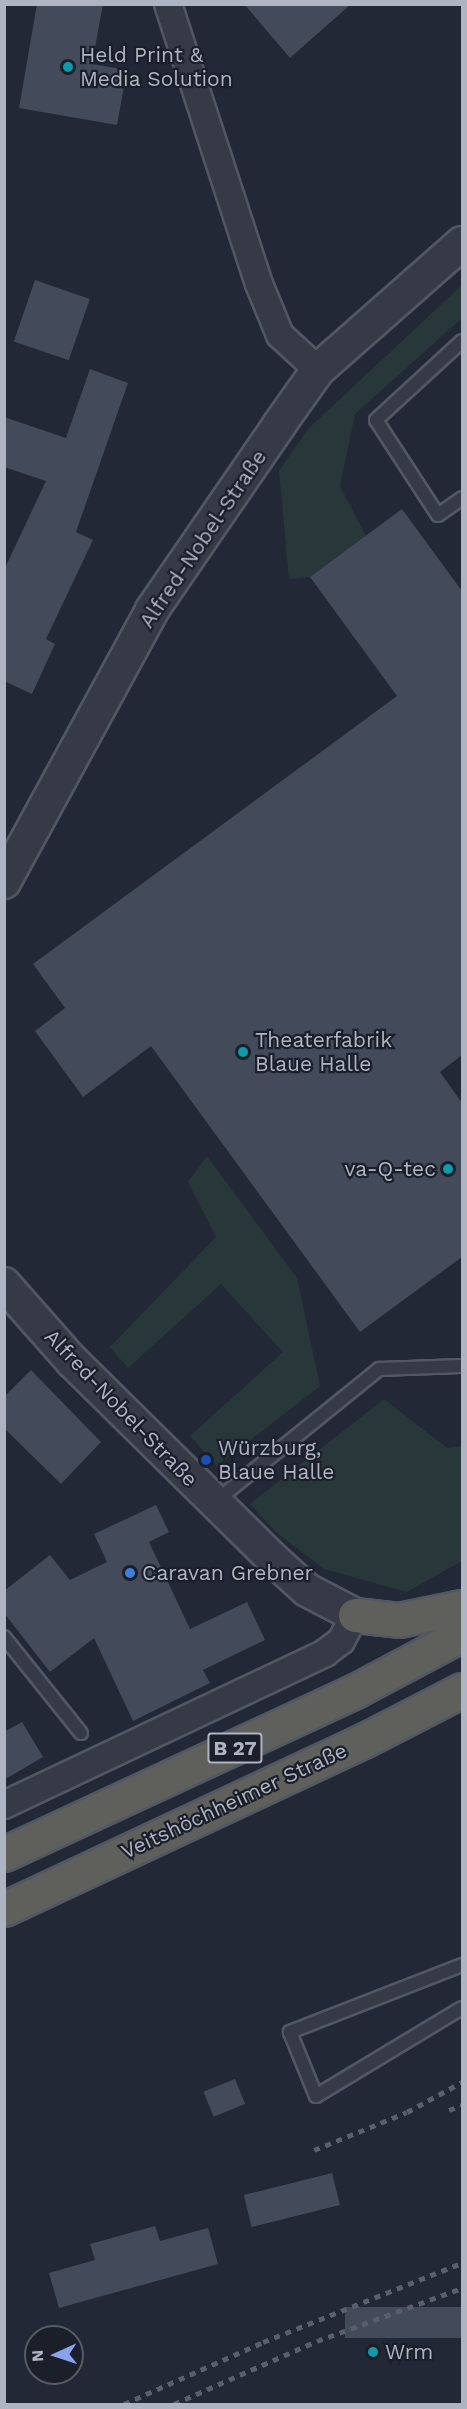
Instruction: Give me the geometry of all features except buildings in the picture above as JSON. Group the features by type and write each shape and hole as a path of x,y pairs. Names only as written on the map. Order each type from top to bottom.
{"highway":[{"path":"355,1615 399,1620 462,1607"},
{"name":"B 27","path":"4,1854 355,1691 462,1634"},
{"name":"Veitshöchheimer Straße","path":"4,1909 365,1740 462,1690"}],"street":[{"path":"168,4 267,304 280,335 318,370"},
{"name":"Alfred-Nobel-Straße","path":"4,882 152,610 318,370 462,243"},
{"name":"Alfred-Nobel-Straße","path":"4,1284 72,1361 307,1590 355,1615"},
{"path":"4,1805 326,1653 341,1641 355,1615"}],"lane":[{"path":"462,341 376,420 438,515 462,498"},
{"path":"215,1502 379,1369 462,1366"},
{"path":"4,1637 81,1733"},
{"path":"462,1965 290,2032 316,2096 462,2008"}],"shaded area":[{"path":"462,285 462,318 355,414 340,486 366,536 310,577 289,579 279,471 308,429"},
{"path":"207,1156 297,1278 320,1386 217,1466 190,1436 283,1352 221,1284 128,1368 110,1347 216,1237 188,1182"},
{"path":"384,1399 447,1448 462,1446 462,1561 407,1592 324,1569 276,1532 250,1504"}],"railway":[{"path":"314,2150 407,2112 462,2082"},
{"path":"449,2110 462,2105"},
{"path":"124,2404 263,2342 462,2263"},
{"path":"174,2404 317,2341 462,2288"}],"place":[{"name":"Held Print & Media Solution","path":"68,67"},
{"name":"Theaterfabrik Blaue Halle","path":"243,1052"},
{"name":"va-Q-tec","path":"448,1169"},
{"name":"Würzburg, Blaue Halle","path":"206,1460"},
{"name":"Caravan Grebner","path":"130,1573"},
{"name":"Wrm","path":"373,2352"}]}
